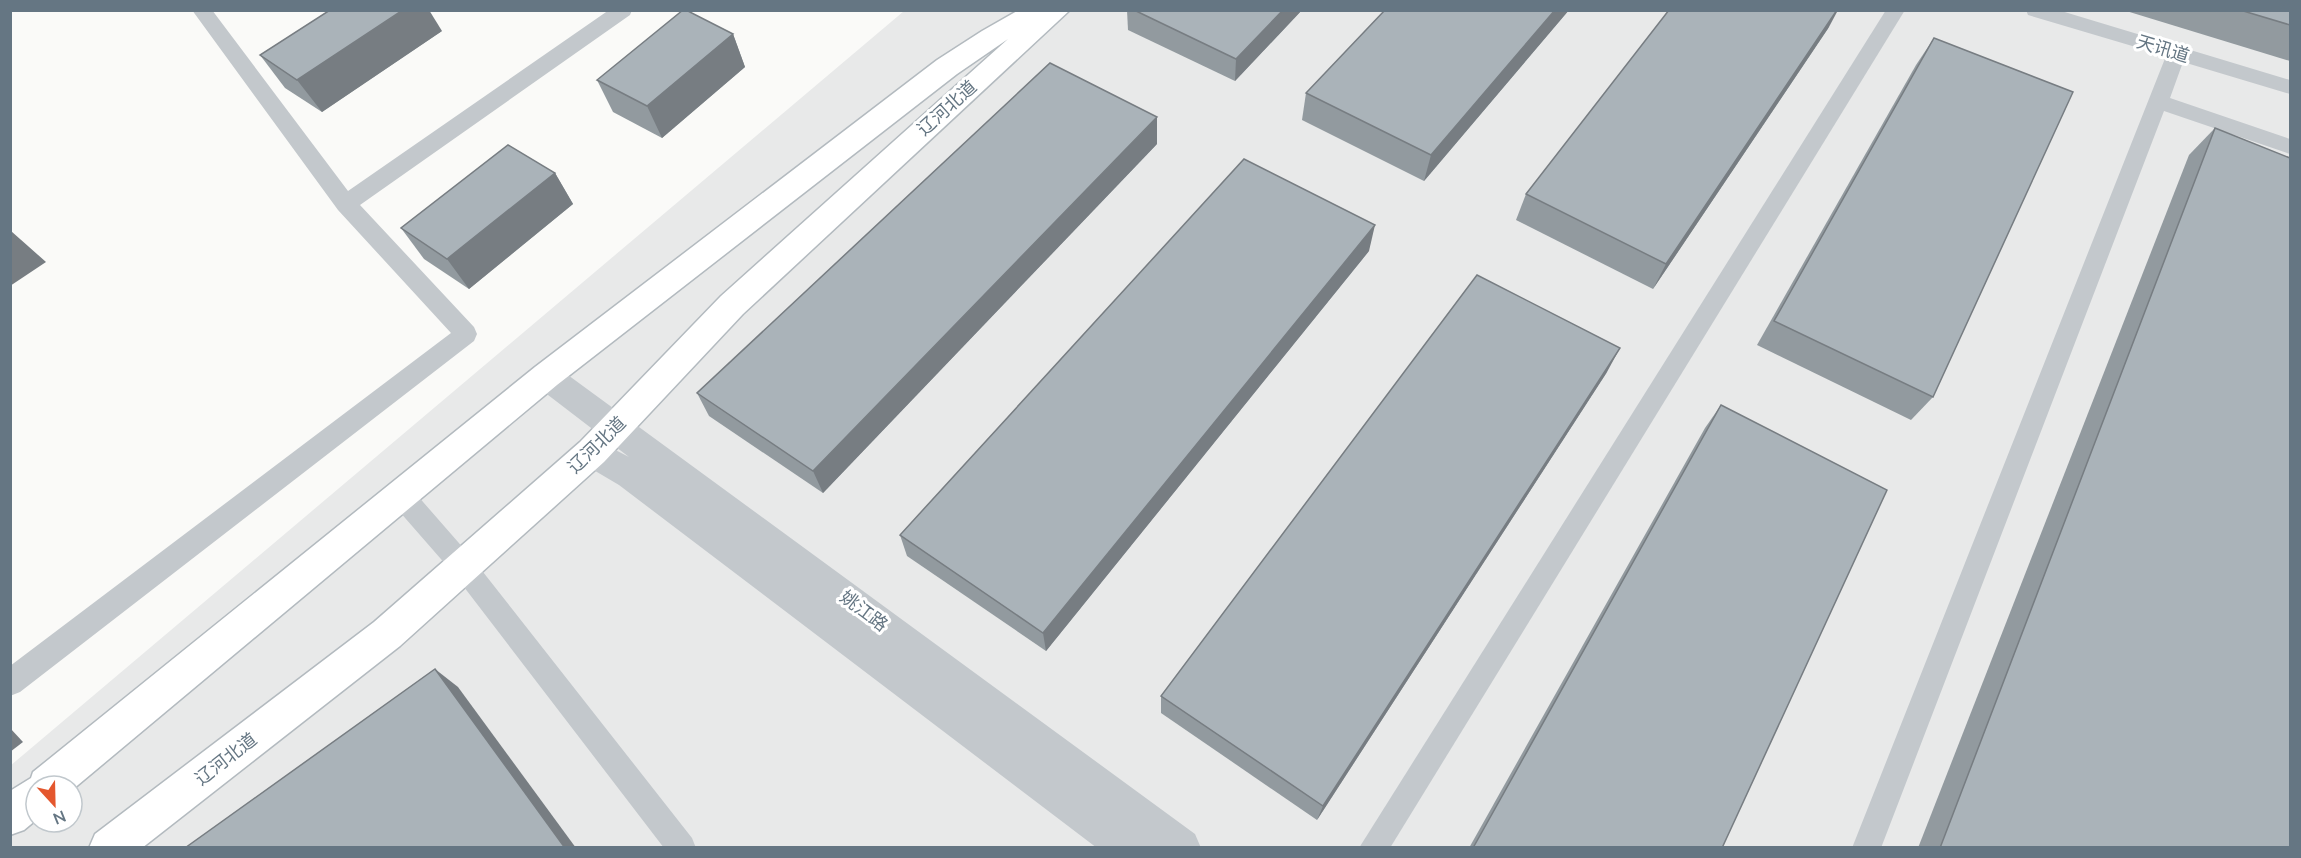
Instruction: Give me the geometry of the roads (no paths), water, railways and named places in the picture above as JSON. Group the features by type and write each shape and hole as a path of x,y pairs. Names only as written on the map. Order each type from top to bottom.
{"street":[{"name":"辽河北道","path":"62,774 546,375 947,66 991,37 1040,10"},
{"name":"辽河北道","path":"109,848 387,634 604,440 732,305 1057,10"},
{"name":"姚江路","path":"546,375 640,482 1130,848"},
{"name":"姚江路","path":"604,440 1181,848"},
{"path":"10,816 24,805"}],"lane":[{"path":"10,683 466,334 346,204 201,10"},
{"path":"346,204 623,10"},
{"path":"1373,848 1896,10"},
{"name":"天讯道","path":"2035,10 2290,87"},
{"path":"1866,848 2177,53"},
{"path":"2157,101 2290,147"},
{"path":"401,495 463,566 682,848"}]}
